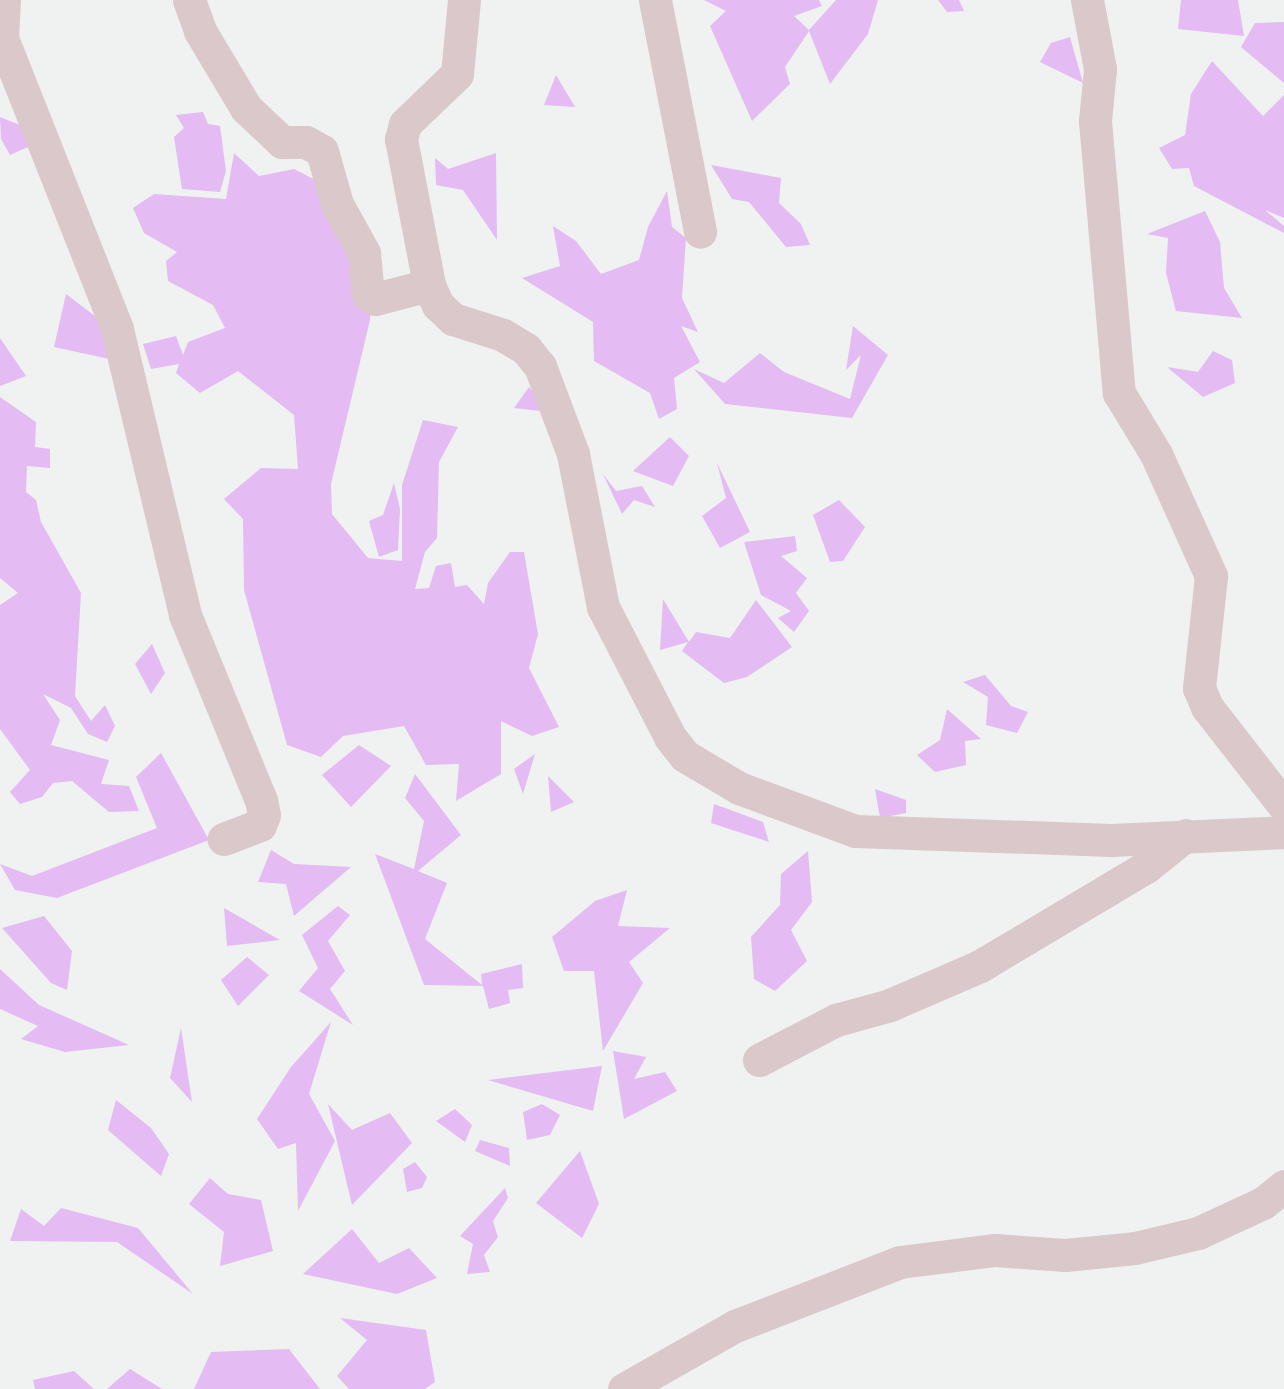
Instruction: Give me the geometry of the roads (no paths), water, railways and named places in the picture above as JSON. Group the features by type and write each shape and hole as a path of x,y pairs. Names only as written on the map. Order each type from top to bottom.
{"street":[{"path":"4,0 2,38 117,329 185,615 261,800 264,816 260,825 224,839"},
{"path":"189,0 200,30 246,108 282,142 306,142 322,151 337,204 364,253 368,295 375,299 429,285"},
{"path":"464,0 457,74 405,124 401,139 429,285 438,305 453,319 503,335 526,349 540,366 573,454 603,607 670,737 685,756 739,788 855,831 1111,840 1284,832"},
{"path":"655,0 700,232"},
{"path":"1087,0 1100,69 1095,121 1119,393 1156,454 1210,576 1199,688 1207,707 1284,806"},
{"path":"759,1060 836,1020 890,1005 980,966 1146,867 1186,835"},
{"path":"624,1389 735,1326 900,1262 995,1250 1065,1255 1135,1248 1209,1228 1263,1203 1284,1186"}]}
